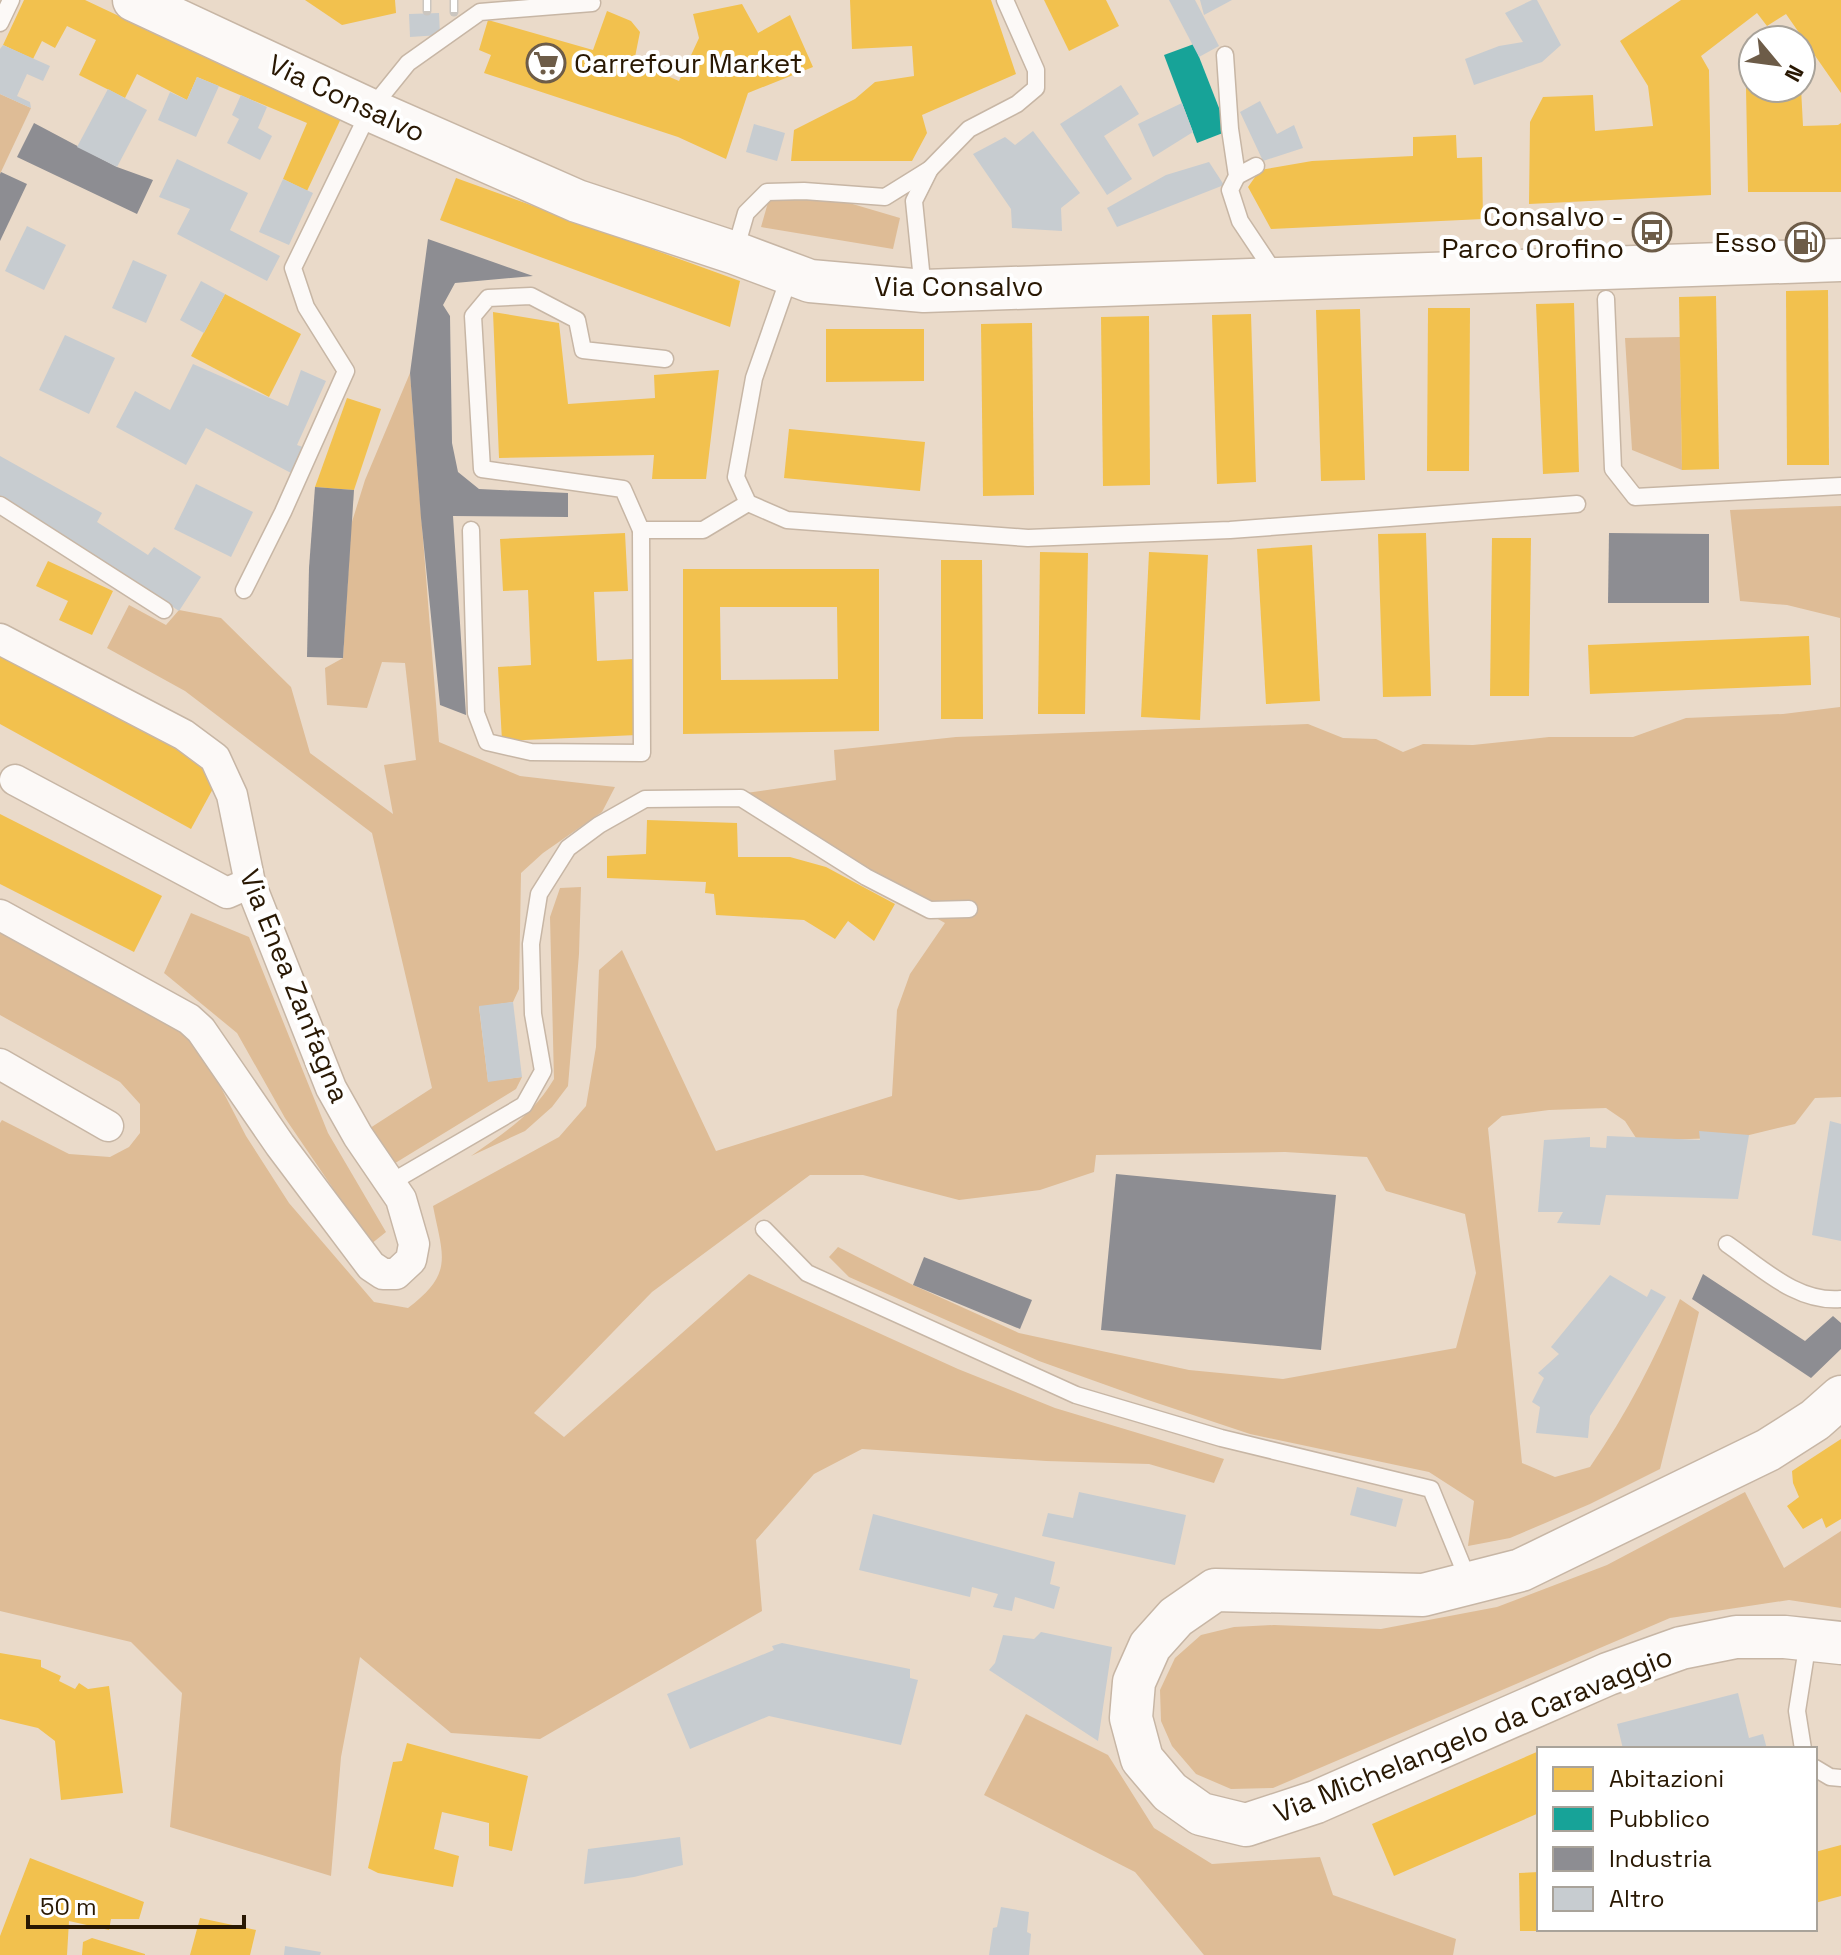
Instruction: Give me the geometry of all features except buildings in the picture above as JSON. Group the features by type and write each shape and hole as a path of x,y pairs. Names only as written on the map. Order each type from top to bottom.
{"street":[{"name":"Via Consalvo","path":"134,0 370,110 577,201 810,281 924,291 1841,260"},
{"name":"Via Enea Zanfagna","path":"0,639 184,735 215,758 232,795 250,883 331,1088 358,1136 401,1199 414,1244 411,1260 396,1274 383,1274 371,1266 280,1145 201,1030 189,1019 0,915"},
{"path":"15,780 227,893 250,883"},
{"path":"0,1064 108,1126"},
{"name":"Via Michelangelo da Caravaggio","path":"1825,1642 1736,1637 1681,1648 1608,1674 1307,1806 1246,1825 1201,1814 1170,1792 1142,1759 1131,1718 1134,1682 1150,1646 1176,1617 1215,1590 1423,1595 1521,1570 1768,1450 1815,1420 1841,1397"}],"lane":[{"path":"0,23 11,0"},
{"path":"735,253 746,213 767,192 804,191 885,197 930,169 969,129 1017,104 1036,88 1036,70 1005,0"},
{"path":"244,590 283,512 346,371 306,307 293,268 370,110 408,63 480,12 592,3"},
{"path":"1225,55 1237,176 1230,190 1240,221 1278,277"},
{"path":"1237,176 1256,166"},
{"path":"924,291 914,201 930,169"},
{"path":"790,275 754,378 736,477 748,503 787,520 1028,538 1230,530 1577,504"},
{"path":"471,530 476,713 487,742 531,752 642,753 641,530 623,489 482,469 473,316 488,298 531,296 577,320 583,350 665,359"},
{"path":"1606,299 1613,469 1635,497 1841,486"},
{"path":"641,530 703,530 748,503"},
{"path":"0,505 164,610"},
{"path":"390,1183 524,1105 543,1071 533,1014 531,944 539,894 568,848 599,825 645,799 741,798 866,877 930,910 969,909"},
{"path":"764,1229 807,1273 1076,1395 1221,1438 1431,1489 1470,1584"},
{"path":"1727,1244 1799,1293 1819,1300 1841,1299"},
{"path":"1803,1747 1797,1711 1825,1642"},
{"path":"1817,1769 1830,1777 1841,1778"}],"shaded area":[{"path":"0,94 31,108 0,174"},
{"path":"769,199 839,200 900,218 893,249 761,227"},
{"path":"1680,337 1682,470 1632,450 1625,338"},
{"path":"410,373 439,742 520,776 615,787 602,812 543,853 521,873 519,989 513,1002 479,1007 488,1081 522,1077 516,1089 392,1165 367,1130 432,1088 372,833 185,691 107,648 129,605 166,625 179,610 221,618 291,687 310,753 393,814 384,765 416,760 405,663 382,662 367,708 327,705 325,668 343,658 351,525 365,480"},
{"path":"1841,506 1841,1097 1815,1098 1795,1124 1741,1137 1638,1141 1625,1121 1606,1108 1502,1116 1488,1128 1522,1463 1555,1477 1590,1467 1640,1385 1680,1299 1699,1312 1660,1469 1590,1504 1510,1538 1468,1546 1474,1501 1429,1472 1250,1434 1145,1399 1039,1361 849,1277 829,1257 838,1247 1019,1333 1189,1370 1283,1379 1456,1348 1476,1273 1465,1214 1386,1191 1367,1157 1285,1152 1096,1155 1094,1172 1040,1190 959,1200 863,1175 810,1175 652,1292 534,1413 564,1437 749,1274 958,1369 1055,1408 1224,1459 1214,1483 1149,1464 862,1449 814,1474 756,1540 762,1611 540,1739 451,1733 360,1657 341,1757 331,1876 170,1827 182,1693 131,1642 0,1611 0,1123 2,1120 69,1154 110,1157 129,1147 140,1133 140,1104 120,1082 0,1015 0,919 187,1022 246,1136 289,1203 374,1302 408,1308 433,1284 442,1263 433,1206 559,1137 586,1106 596,1047 599,970 622,950 716,1151 892,1096 897,1010 910,974 945,923 852,871 746,793 836,780 834,750 956,737 1308,724 1343,738 1376,739 1403,752 1423,744 1473,745 1549,737 1633,737 1686,718 1783,714 1840,707 1840,618 1787,605 1740,601 1730,510"},
{"path":"581,887 568,1086 552,1107 525,1131 471,1156 527,1113 554,1079 550,917 560,888"},
{"path":"191,913 249,937 328,1133 386,1232 371,1244 285,1118 237,1033 164,973"},
{"path":"1745,1492 1784,1568 1841,1531 1841,1608 1789,1600 1670,1618 1273,1788 1231,1789 1196,1774 1172,1746 1161,1721 1160,1690 1175,1658 1201,1635 1234,1627 1274,1625 1381,1629 1497,1607 1607,1565"},
{"path":"1026,1714 1108,1755 1154,1828 1212,1864 1320,1857 1333,1895 1456,1939 1453,1955 1204,1955 1135,1872 984,1795"}],"railway":[{"path":"427,0 427,11"},
{"path":"454,0 454,12"}],"place":[{"name":"Carrefour Market","path":"546,63"},
{"name":"Consalvo - Parco Orofino","path":"1652,232"},
{"name":"Esso","path":"1805,242"}]}
